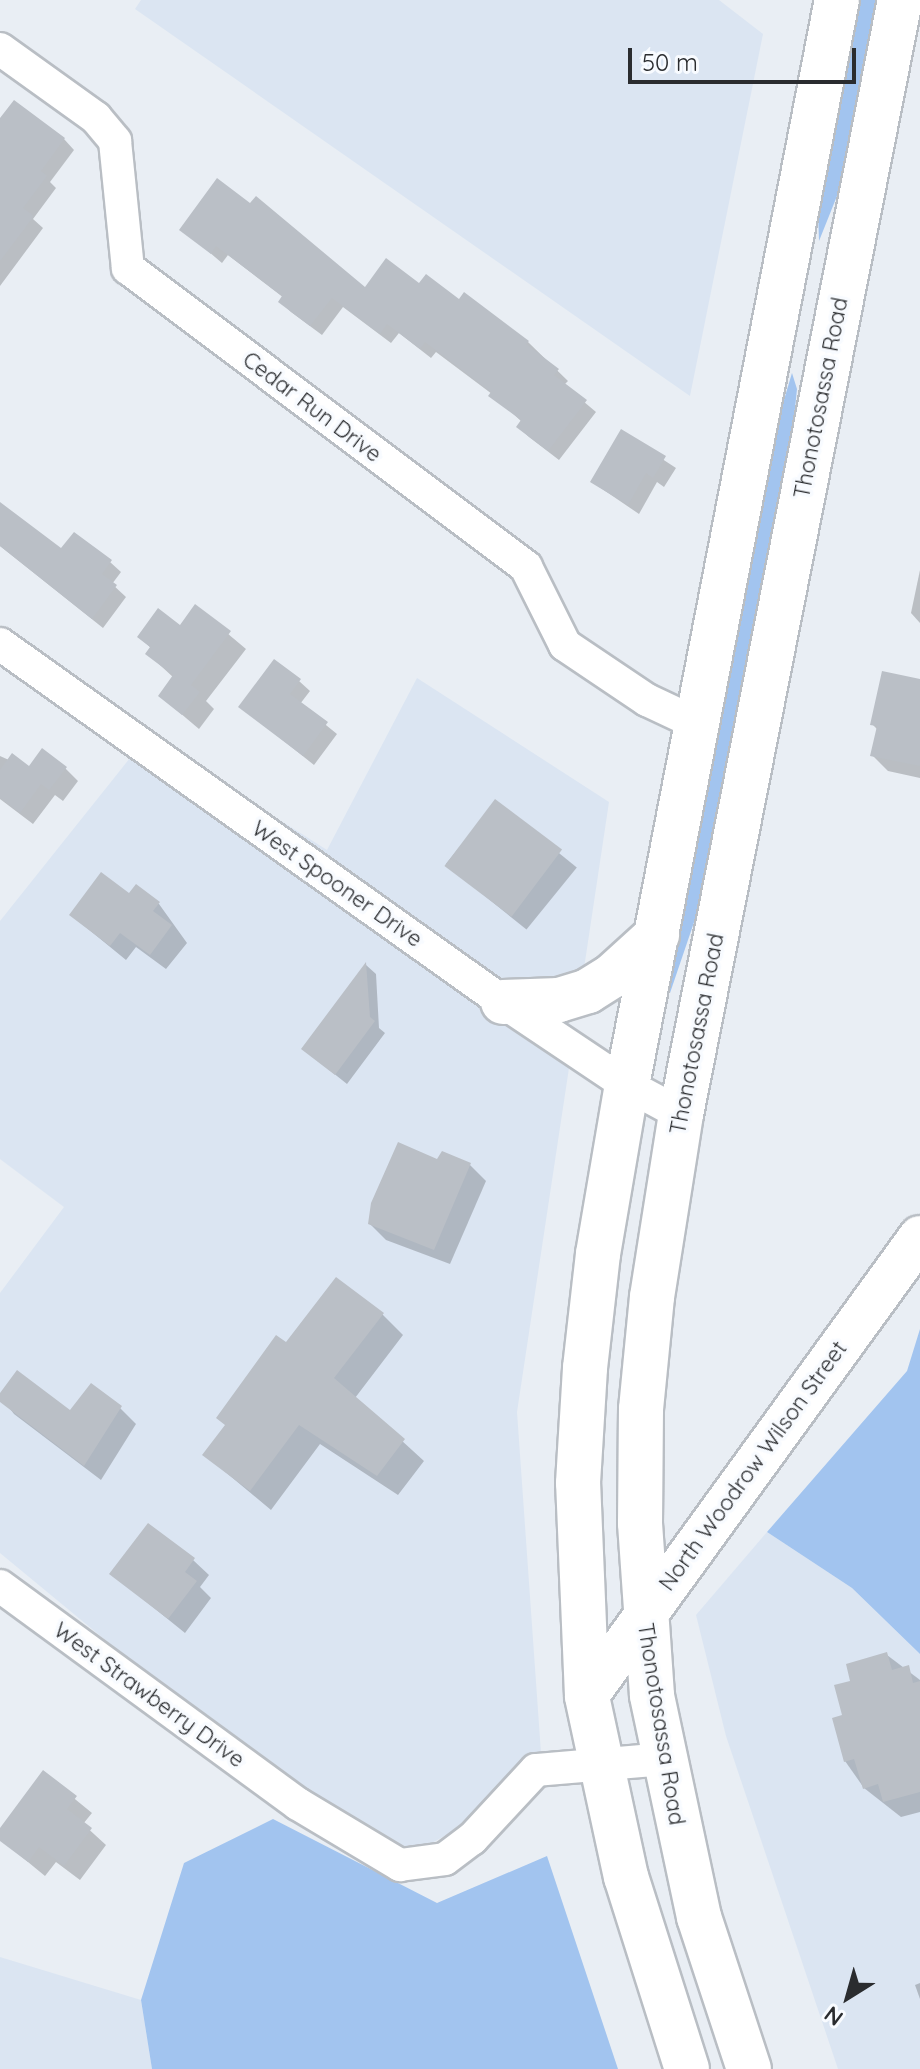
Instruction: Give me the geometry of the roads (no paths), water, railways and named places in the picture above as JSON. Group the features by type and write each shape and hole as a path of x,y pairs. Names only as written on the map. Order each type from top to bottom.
{"main road":[{"path":"687,2069 641,1932 587,1696 578,1483 584,1383 598,1254 627,1085 837,0"},
{"name":"Thonotosassa Road","path":"749,2069 699,1917 664,1759 644,1614 641,1409 652,1297 681,1114 900,0"},
{"path":"503,1002 559,1000 588,991 657,935"}],"street":[{"name":"Cedar Run Drive","path":"0,49 96,118 115,141 128,268 526,567 565,645 647,700 696,723"},
{"name":"West Spooner Drive","path":"0,644 503,1002 627,1085 681,1114"},
{"name":"North Woodrow Wilson Street","path":"587,1696 920,1237"},
{"name":"West Strawberry Drive","path":"0,1586 298,1804 400,1865 424,1866 445,1859 472,1839 536,1770 602,1767"},
{"path":"602,1767 664,1759"}]}
